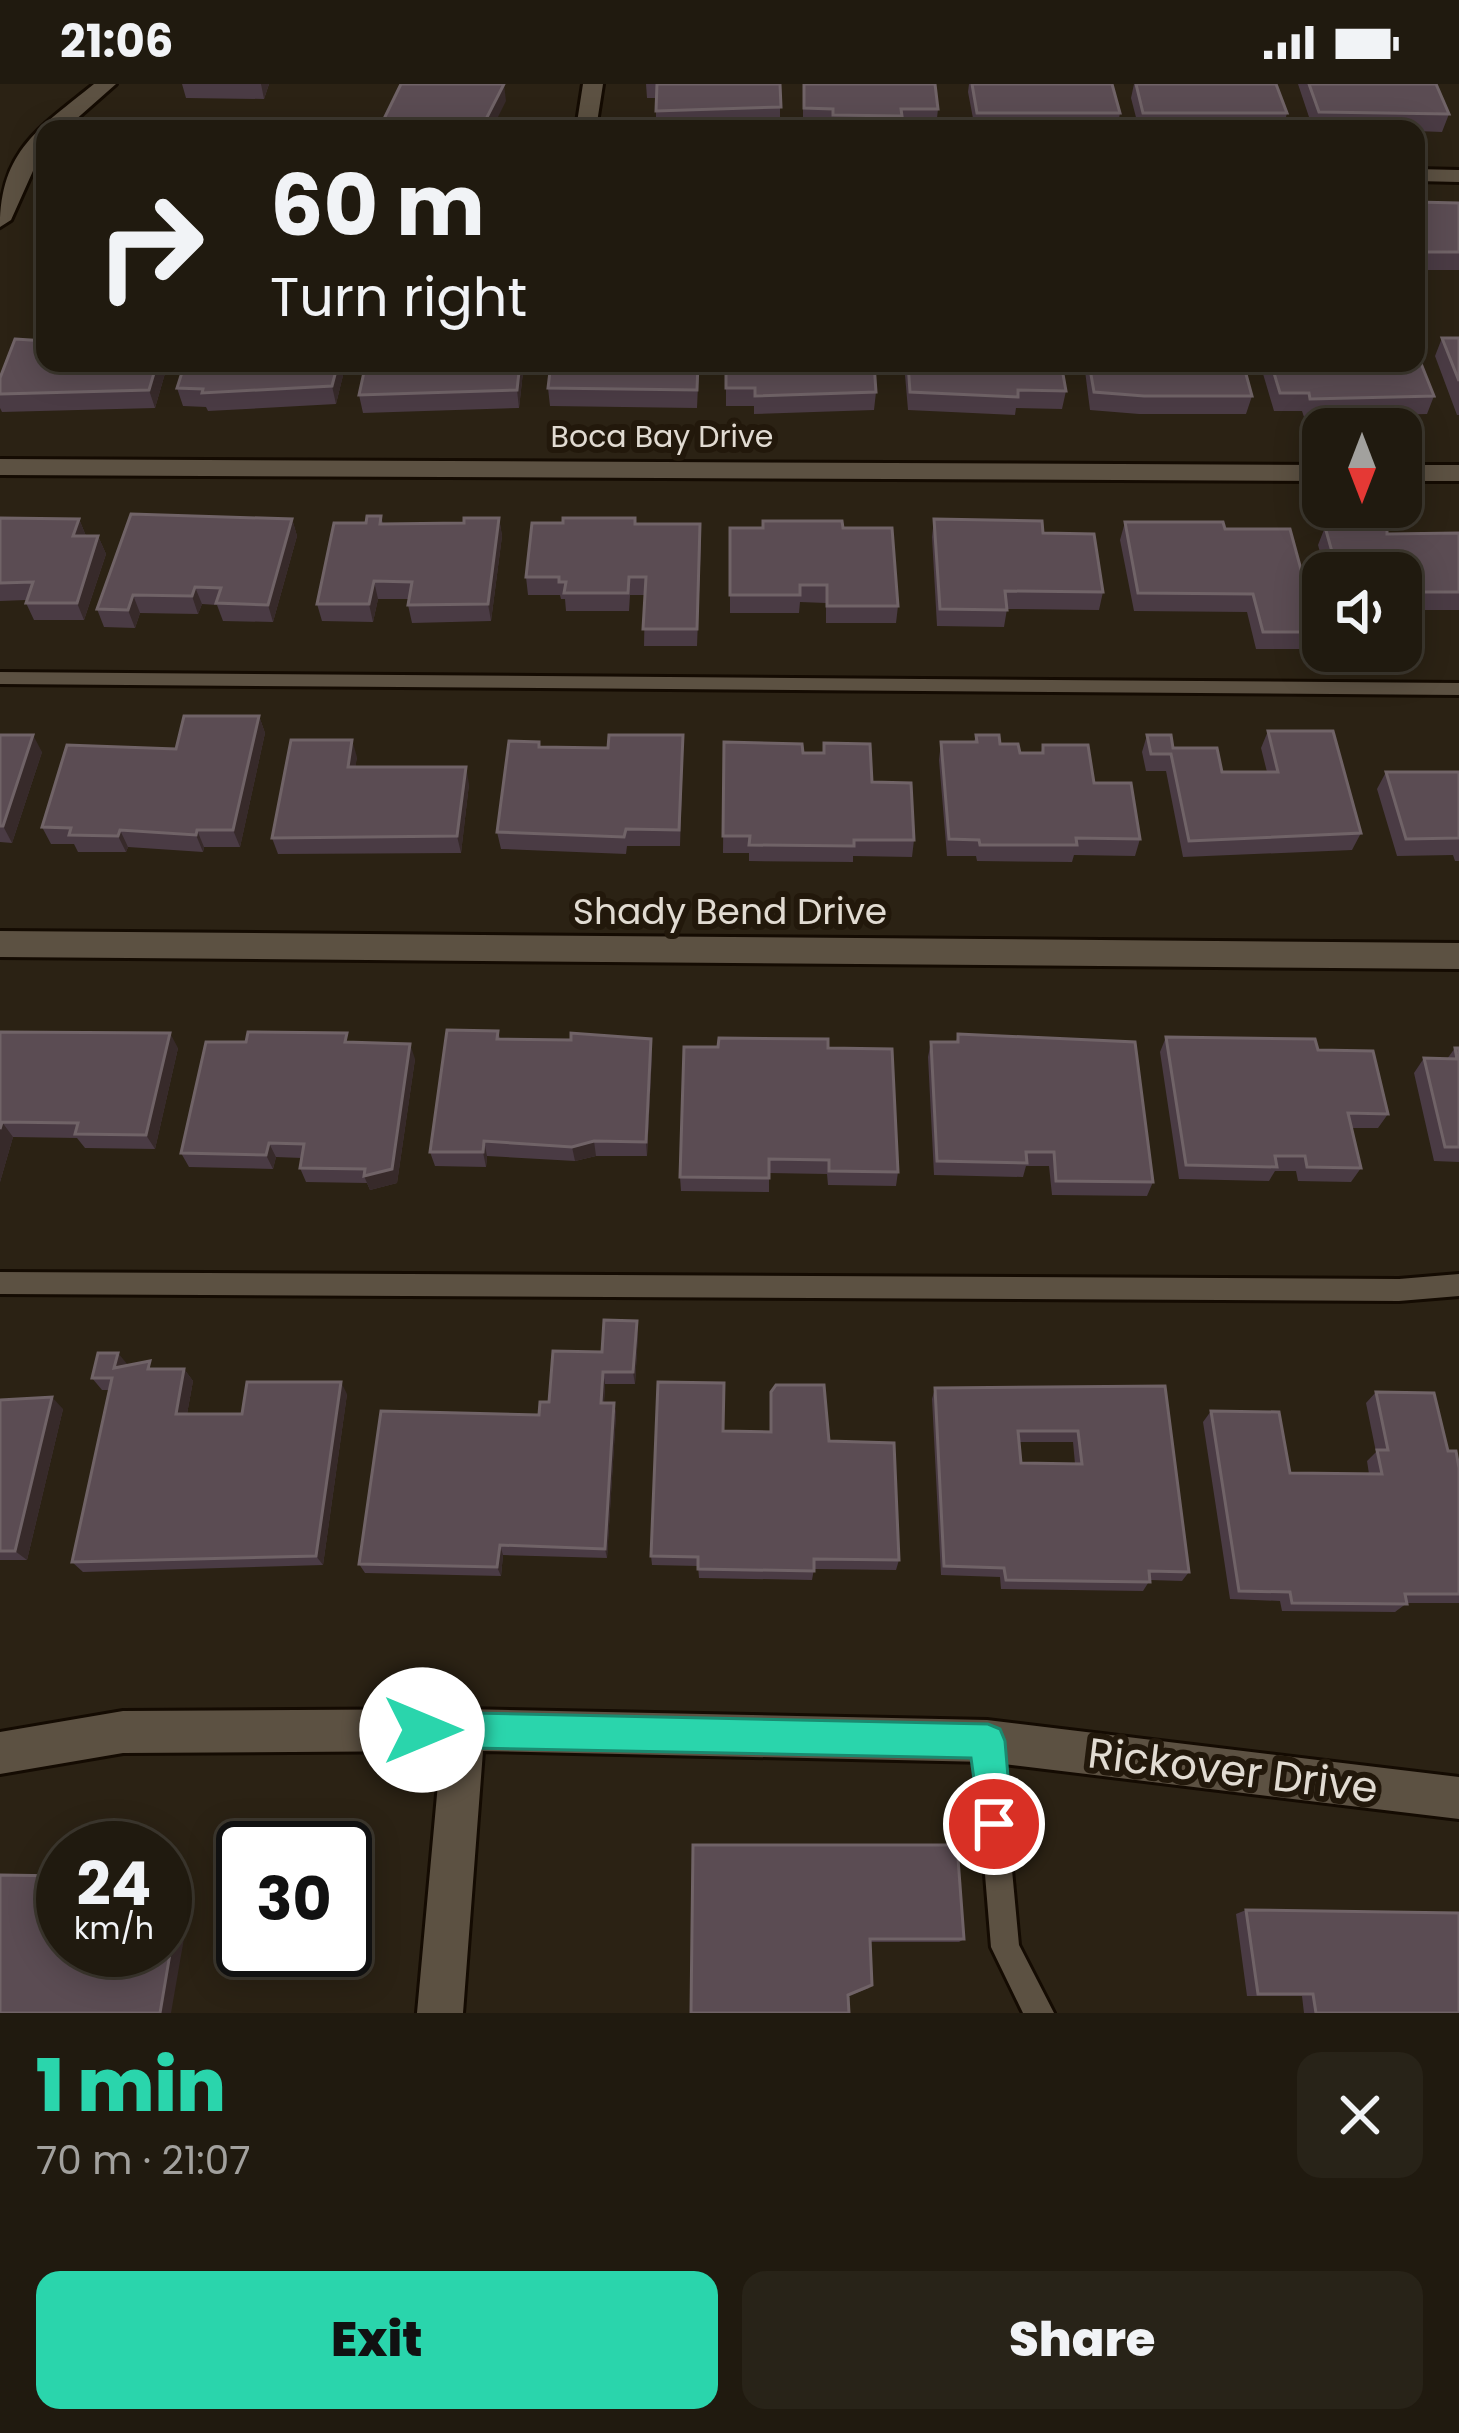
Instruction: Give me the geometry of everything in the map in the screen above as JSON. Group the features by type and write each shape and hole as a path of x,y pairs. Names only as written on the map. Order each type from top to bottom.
{"street":[{"path":"61,120 106,84"},
{"path":"587,120 592,84"},
{"path":"3,140 36,135"},
{"path":"0,220 36,150"},
{"path":"1425,175 1459,176"},
{"name":"Boca Bay Drive","path":"0,466 1302,473"},
{"path":"1422,473 1459,473"},
{"name":"Shady Bend Drive","path":"0,944 1459,956"},
{"path":"440,2013 464,1730"},
{"name":"Rickover Drive","path":"0,1753 123,1732 464,1730 988,1741 1459,1798"}],"lane":[{"path":"0,678 1459,688"},
{"path":"0,1283 1377,1290 1459,1285"},
{"path":"988,1741 1005,1947 1039,2013"}],"building":[{"path":"401,84 504,84 486,120 383,120"},
{"path":"657,84 780,84 781,107 656,111"},
{"path":"804,84 935,84 938,109 901,109 902,116 833,115 833,109 804,108"},
{"path":"972,84 1112,84 1120,113 977,113"},
{"path":"1136,84 1276,84 1287,113 1143,113"},
{"path":"1309,84 1436,84 1449,114 1319,112"},
{"path":"1425,202 1459,203 1459,252 1425,252"},
{"path":"1442,338 1459,338 1459,381"},
{"path":"15,339 36,340 36,372 154,372 149,390 0,394 0,378"},
{"path":"182,372 336,372 332,386 202,393 203,389 177,388"},
{"path":"364,372 519,372 517,390 359,395"},
{"path":"550,372 698,372 697,390 548,388"},
{"path":"726,372 875,372 876,392 755,396 755,388 726,388"},
{"path":"909,372 1063,372 1066,391 1018,390 1018,397 910,392"},
{"path":"1091,372 1245,372 1252,396 1144,396 1094,392"},
{"path":"1274,372 1424,372 1434,396 1310,399 1309,393 1280,393"},
{"path":"131,514 292,519 268,605 216,603 221,588 195,587 192,596 133,595 128,610 97,609"},
{"path":"367,516 381,516 380,524 499,518 488,604 408,605 412,582 374,581 369,604 317,604 334,523 366,523"},
{"path":"0,518 79,519 73,536 98,536 77,603 26,603 33,582 0,583"},
{"path":"563,518 700,524 697,629 643,629 646,577 629,577 628,593 564,593 566,582 559,582 559,577 526,577 532,523 563,523"},
{"path":"934,519 1042,521 1043,533 1094,534 1103,592 1005,591 1007,610 940,609"},
{"path":"763,521 842,521 843,528 892,528 898,606 827,606 827,585 800,585 800,595 730,595 730,528 763,528"},
{"path":"1125,522 1223,522 1225,529 1290,529 1302,573 1302,632 1263,632 1253,594 1138,593"},
{"path":"1325,528 1387,528 1387,534 1459,533 1459,592 1422,592 1422,552 1332,552"},
{"path":"184,716 259,716 233,830 197,830 196,835 120,830 118,836 69,835 71,828 42,827 67,745 176,749"},
{"path":"1268,731 1333,731 1361,833 1189,841 1171,754 1151,754 1147,735 1171,735 1173,748 1217,748 1222,772 1278,772"},
{"path":"0,735 33,735 3,826 0,826"},
{"path":"609,735 683,735 679,830 626,829 624,837 497,832 509,741 539,742 539,747 608,748"},
{"path":"976,735 999,735 1000,744 1018,744 1020,753 1043,753 1043,745 1088,745 1094,783 1131,783 1140,839 1076,838 1077,845 980,845 979,840 949,839 941,742 977,742"},
{"path":"291,740 352,740 348,767 466,767 457,836 272,838"},
{"path":"724,742 802,744 803,753 824,753 824,743 870,744 872,782 911,783 914,840 854,840 854,846 749,845 750,836 723,836"},
{"path":"1386,772 1459,772 1459,838 1406,839"},
{"path":"447,1030 498,1031 497,1039 571,1040 571,1033 651,1039 646,1142 594,1141 572,1147 484,1141 483,1152 430,1152"},
{"path":"0,1032 170,1033 146,1135 75,1134 78,1123 2,1122 0,1129"},
{"path":"248,1032 347,1033 345,1042 410,1044 392,1169 364,1176 365,1169 300,1168 304,1144 269,1143 266,1155 181,1153 206,1042 246,1042"},
{"path":"958,1034 1135,1042 1153,1182 1056,1181 1054,1152 1026,1152 1027,1163 937,1161 931,1042 958,1042"},
{"path":"1166,1037 1315,1039 1318,1050 1373,1051 1388,1114 1348,1113 1361,1168 1307,1167 1305,1156 1275,1156 1277,1167 1186,1165"},
{"path":"719,1038 828,1039 828,1048 892,1049 898,1172 829,1171 829,1160 769,1159 769,1178 680,1177 684,1047 718,1047"},
{"path":"1455,1048 1459,1048 1459,1147 1445,1147 1424,1058 1457,1059"},
{"path":"604,1320 637,1321 633,1372 603,1372 601,1403 614,1403 605,1549 500,1545 497,1567 359,1564 381,1411 539,1415 540,1402 549,1402 553,1351 602,1352"},
{"path":"98,1353 118,1353 114,1368 150,1361 148,1369 184,1369 176,1414 242,1414 247,1382 341,1382 316,1556 72,1562 112,1378 92,1378"},
{"path":"658,1382 724,1383 723,1431 771,1432 771,1392 776,1385 824,1385 829,1441 894,1443 899,1560 814,1559 814,1571 698,1569 698,1557 651,1556"},
{"path":"1165,1386 1189,1572 1149,1571 1150,1582 1006,1580 1004,1568 944,1566 935,1388","holes":["1018,1431 1078,1431 1082,1464 1021,1463"]},
{"path":"1376,1392 1434,1393 1448,1451 1456,1451 1459,1468 1459,1594 1405,1594 1407,1604 1292,1603 1290,1592 1239,1591 1211,1411 1279,1412 1290,1473 1382,1474 1377,1450 1388,1450"},
{"path":"52,1397 15,1551 0,1551 0,1400"},
{"path":"693,1845 957,1845 964,1939 870,1939 872,1985 848,1995 849,2013 691,2013"},
{"path":"0,1875 36,1876 36,1977 166,1977 160,2013 0,2013"},
{"path":"1246,1910 1459,1913 1459,2013 1316,2013 1313,1994 1258,1994"}],"route":[{"path":"422,1730 988,1741 994,1824"}]}
